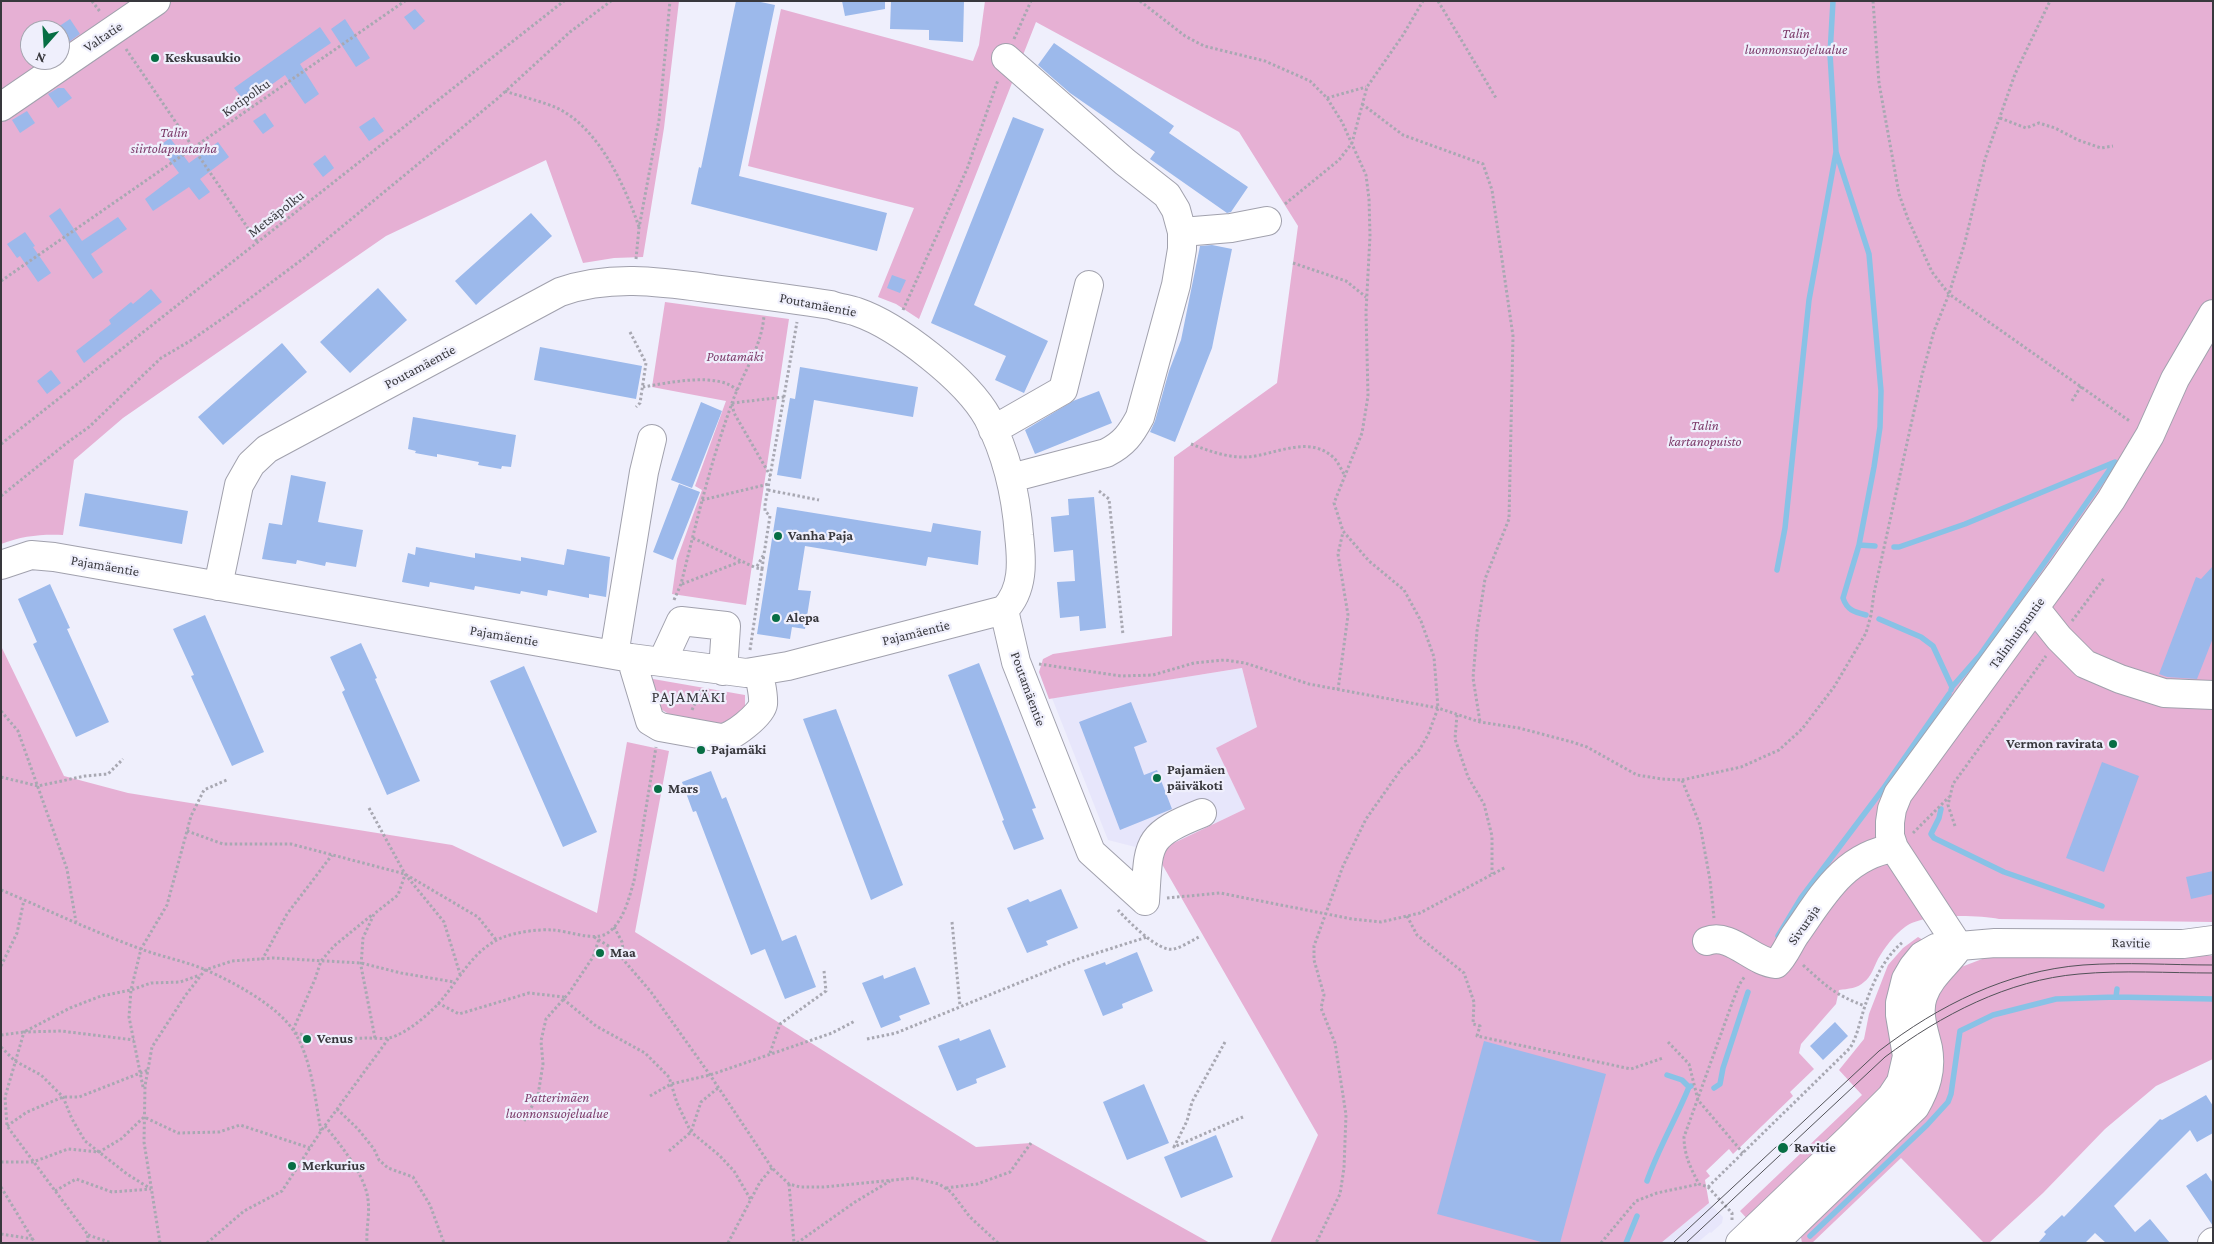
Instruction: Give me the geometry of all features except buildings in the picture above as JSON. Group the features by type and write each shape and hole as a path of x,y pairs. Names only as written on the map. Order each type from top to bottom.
{"street":[{"name":"Valtatie","path":"1,107 156,1"},
{"path":"1006,58 1125,162 1167,196 1176,210 1182,232 1182,250 1176,284 1140,417 1132,434 1121,445 1106,453 1011,478"},
{"path":"1182,232 1231,228 1276,213"},
{"name":"Poutamäentie","path":"218,586 239,485 248,468 257,458 268,449 560,292 592,283 619,280 664,282 785,298 858,312 875,320 924,351 963,386 981,407 993,430 1002,449 1011,478 1018,515 1021,551 1020,575 1014,599 1004,610 1016,662 1091,852 1144,901"},
{"path":"993,430 1063,390 1089,285"},
{"name":"Talinhuipuntie","path":"1959,947 1895,850 1890,836 1890,822 1892,809 1898,794 2035,608 2111,500 2150,435 2175,379 2213,314"},
{"path":"652,439 644,472 622,657 646,715 650,721 670,729 721,738 731,736 761,710 763,706 759,672"},
{"name":"Pajamäentie","path":"1,564 31,555 54,557 622,657 746,673 759,672 1004,610"},
{"path":"2035,608 2059,638 2085,664 2120,679 2164,693 2213,695"},
{"path":"662,662 681,620 726,626 716,670"},
{"path":"1144,901 1148,856 1152,844 1157,837 1173,825 1202,813"},
{"name":"Sivuraja","path":"1771,955 1841,873 1865,856 1880,850 1895,850"},
{"path":"1711,930 1714,938 1771,955"},
{"name":"Ravitie","path":"1735,1234 1772,1237 1891,1097 1901,1082 1906,1069 1906,1041 1900,1015 1902,992 1906,979 1922,956 1936,948 1986,944 2038,942 2182,944 2213,940"},
{"name":"Ravitie","path":"2182,944 2213,949"}],"path":[{"path":"92,1 258,243"},
{"name":"Kotipolku","path":"1,281 405,1"},
{"name":"Metsäpolku","path":"1,444 564,1"},
{"path":"1,496 89,427 161,358 213,324 304,258 505,91 570,32 611,1"},
{"path":"636,262 639,228 659,120 670,1"},
{"path":"901,314 967,169 1006,58 1031,1"},
{"path":"1140,1 1185,36 1204,46 1265,61 1310,81 1327,98 1342,122 1366,175 1370,236 1367,297 1368,396 1362,434 1334,503 1343,531 1369,561 1404,590 1421,621 1434,657 1438,708 1428,735 1418,752 1402,768 1366,819 1343,866 1314,946 1314,960 1324,995 1321,1008 1335,1043 1346,1115 1344,1168 1340,1194 1316,1243"},
{"path":"1276,213 1339,160 1352,144 1367,87 1424,1"},
{"path":"1438,1 1496,98"},
{"path":"1873,1 1879,83 1900,194 1908,219 1932,272 1949,294 2150,435"},
{"path":"1036,663 1120,676 1153,675 1194,663 1225,660 1245,663 1309,684 1438,708 1480,722 1519,728 1572,742 1587,747 1637,775 1662,780 1682,780 1741,767 1779,750 1802,729 1834,687 1866,632 1922,375 1934,331 1949,294 1965,242 1985,159 2015,74 2050,1"},
{"path":"1327,98 1367,87"},
{"path":"505,91 558,109 584,127 597,142 626,194 639,228"},
{"path":"1362,104 1403,135 1483,164 1492,190 1513,336 1511,474 1509,519 1485,579 1477,631 1474,678 1480,722"},
{"path":"2000,118 2026,128 2039,123 2101,148 2113,146"},
{"path":"1293,263 1346,281 1367,297"},
{"path":"674,602 681,584 708,473 732,403 758,346 763,330 764,310"},
{"path":"751,642 770,516 765,511 768,490 798,316"},
{"path":"630,332 646,363 640,403 636,407"},
{"path":"643,387 678,381 710,380 725,382 733,385 738,390"},
{"path":"2072,401 2081,386"},
{"path":"732,403 784,397"},
{"path":"732,403 734,413 770,477"},
{"path":"1191,444 1220,454 1248,457 1289,447 1316,448 1333,458 1344,475"},
{"path":"702,500 769,484"},
{"path":"768,490 819,500"},
{"path":"1098,491 1109,499 1123,634"},
{"path":"1338,690 1348,615 1338,554 1343,531"},
{"path":"693,538 756,568 762,569"},
{"path":"756,568 764,554"},
{"path":"681,584 742,561"},
{"path":"1955,826 1948,805 1952,784 2105,577"},
{"path":"207,1243 244,1211 282,1191 321,1131 390,1038 425,1017 438,1004 470,961 485,948 497,941 524,932 552,930 594,936 605,934 614,927 628,901 634,881 670,729 716,670"},
{"path":"1,711 18,731 38,786 67,869 76,922"},
{"path":"1457,715 1454,739 1468,777 1484,804 1492,836 1492,874"},
{"path":"1,777 38,786 85,776 108,774 124,759"},
{"path":"144,1095 129,1017 131,990 140,949 168,905 191,816 204,790 227,780"},
{"path":"1682,780 1700,824 1710,880 1711,930"},
{"path":"1895,850 1950,796"},
{"path":"369,808 405,874 444,922 460,975"},
{"path":"187,831 224,844 290,844 405,874 478,917 497,941"},
{"path":"262,960 287,914 332,855"},
{"path":"1144,901 1220,893 1381,922 1420,913 1506,867"},
{"path":"294,1031 320,961 334,946 398,894 405,874"},
{"path":"1,890 140,949 205,970 262,1001 294,1031 306,1059 321,1131"},
{"path":"1,966 17,933 24,900"},
{"path":"374,914 363,938 361,963 375,1038"},
{"path":"1407,916 1417,935 1464,973 1474,1002 1473,1024 1480,1026 1477,1036 1631,1069 1663,1058"},
{"path":"952,922 952,942 960,1006"},
{"path":"614,927 622,942 624,958"},
{"path":"594,936 624,958 651,992 710,1075 772,1168 789,1184 810,1188 914,1178 939,1184 961,1202 980,1226 998,1243"},
{"path":"867,1039 896,1033 1075,960 1147,936"},
{"path":"524,1121 538,1095 543,1064 541,1041 546,1019 564,998 593,957 599,939"},
{"path":"1708,1187 1850,1048 1854,1042 1865,1006 1885,960 1904,941"},
{"path":"1699,1184 1684,1148 1687,1128 1739,985 1771,955 1801,963 1820,982 1840,997 1865,1006"},
{"path":"160,1243 144,1142 144,1095 148,1070 152,1047 185,996 205,970 232,961 273,958 361,963 401,973 455,982"},
{"path":"770,1054 780,1024 826,991 824,971"},
{"path":"112,1243 88,1235 7,1126 5,1097 24,1032 70,1008 101,996 131,990 151,983 180,982 201,975"},
{"path":"438,1004 458,1014 529,993 564,998 596,1026 645,1054 669,1076 677,1102 691,1132 719,1155 734,1171 751,1200"},
{"path":"650,1096 671,1084 710,1075 832,1033 855,1021"},
{"path":"1,1035 62,1030 134,1040"},
{"path":"294,1031 315,1038 390,1038"},
{"path":"1226,1042 1192,1102 1187,1121 1174,1147 1243,1117"},
{"path":"1668,1042 1689,1064 1698,1100 1743,1153"},
{"path":"1,1046 15,1061 41,1075 63,1097 72,1119 85,1141 127,1174 151,1189"},
{"path":"7,1126 27,1112 63,1097 79,1097 140,1071 148,1070"},
{"path":"669,1151 691,1132 701,1102 718,1088"},
{"path":"337,1109 358,1128 388,1168 413,1177 430,1205 444,1243"},
{"path":"144,1117 178,1133 220,1132 240,1125 310,1148"},
{"path":"1,1162 33,1162 68,1149 99,1152 121,1139 144,1117"},
{"path":"325,1126 340,1144 362,1182 368,1199 367,1243"},
{"path":"946,1189 978,1184 1010,1172 1031,1143"},
{"path":"728,1243 760,1182 772,1168"},
{"path":"56,1191 76,1179 112,1192 151,1189"},
{"path":"789,1184 795,1243 855,1202 892,1180"},
{"path":"1601,1243 1636,1201 1657,1193 1699,1184 1708,1187 1732,1213 1735,1234"},
{"path":"1,1187 34,1241"},
{"path":"1,1234 34,1241"},
{"path":"87,1243 88,1235"}],"shaded area":[{"name":"Pajamäen päiväkoti","path":"1242,668 1257,727 1217,748 1245,809 1155,852 1108,840 1052,698"},
{"path":"1709,1203 1723,1217 1722,1223 1711,1233 1697,1243 1661,1243"}],"green space":[{"name":"Talin siirtolapuutarha","path":"1,1 679,1 664,128 643,257 614,258 583,263 546,160 386,236 123,418 74,460 63,535 32,536 1,544"},
{"name":"Talin kartanopuisto","path":"985,1 2213,1 2213,922 1999,919 1950,916 1924,919 1905,927 1887,946 1870,975 1862,984 1849,989 1839,990 1836,1004 1801,1044 1799,1053 1814,1069 1790,1092 1793,1096 1733,1154 1729,1149 1706,1171 1710,1176 1705,1180 1709,1203 1661,1243 1270,1243 1318,1135 1155,852 1245,809 1216,748 1257,727 1242,668 1049,699 1039,672 1043,659 1053,654 1172,636 1174,457 1277,383 1298,226 1239,132 1036,22 919,319 896,304 878,297 914,208 748,166 781,9 973,61 979,45"},
{"name":"Poutamäki","path":"665,302 789,319 746,605 672,594 677,559 702,490 695,486 726,401 652,387"},
{"name":"Patterimäen luonnonsuojelualue","path":"1,646 64,776 128,793 452,845 597,913 627,742 669,751 635,932 976,1147 1031,1143 1210,1243 1,1243"},
{"path":"653,679 745,695 745,707 733,719 715,725 672,716 659,708 651,686"},
{"path":"1918,937 1923,940 1893,1044 1892,1056 1895,1057 1889,1081 1751,1223 1740,1211 1862,1095 1839,1070 1864,1039 1869,1014 1888,965 1903,948"},
{"path":"2196,954 2213,956 2213,1059 2156,1086 2105,1129 2043,1193 1989,1243 1984,1243 1901,1158 1812,1243 1802,1243 1800,1232 1929,1008 1956,969 1990,956"}],"waterway":[{"path":"1833,1 1830,54 1836,152 1869,254 1881,391 1880,427 1874,467 1859,545 1843,598 1851,610 1866,615"},
{"path":"1777,570 1785,528 1809,300 1836,152"},
{"path":"1894,547 1899,547 1965,524 2115,462 1980,655 1952,687"},
{"path":"1859,545 1875,546"},
{"path":"1879,619 1921,637 1933,646 1952,687 1951,690"},
{"path":"1778,936 1801,898 1883,789 1949,694"},
{"path":"1941,809 1931,834 1934,838 2004,872 2102,906"},
{"path":"2116,997 2117,989"},
{"path":"1714,1088 1720,1084 1723,1068 1748,992"},
{"path":"1810,1236 1927,1125 1948,1102 1951,1094 1960,1031 1993,1015 2056,999 2116,997 2213,999"},
{"path":"1667,1075 1682,1080 1689,1087"},
{"path":"1647,1181 1691,1086"},
{"path":"1626,1243 1637,1216"}],"tram line":[{"path":"1673,1243 1879,1051 1925,1019 1950,1005 2001,983 2028,974 2055,969 2083,965 2115,964 2213,965"},
{"path":"1686,1243 1885,1057 1952,1014 2001,992 2053,978 2112,972 2213,973"}],"place":[{"name":"Keskusaukio","path":"155,58"},
{"name":"Vanha Paja","path":"778,536"},
{"name":"Alepa","path":"776,618"},
{"name":"Vermon ravirata","path":"2113,744"},
{"name":"Pajamäki","path":"701,750"},
{"name":"Pajamäen päiväkoti","path":"1157,778"},
{"name":"Mars","path":"658,789"},
{"name":"Maa","path":"600,953"},
{"name":"Venus","path":"307,1039"},
{"name":"Ravitie","path":"1783,1148"},
{"name":"Merkurius","path":"292,1166"}],"district":[{"name":"PAJAMÄKI","path":"689,697"}],"park label":[{"name":"Talin luonnonsuojelualue","path":"1796,42"}]}
